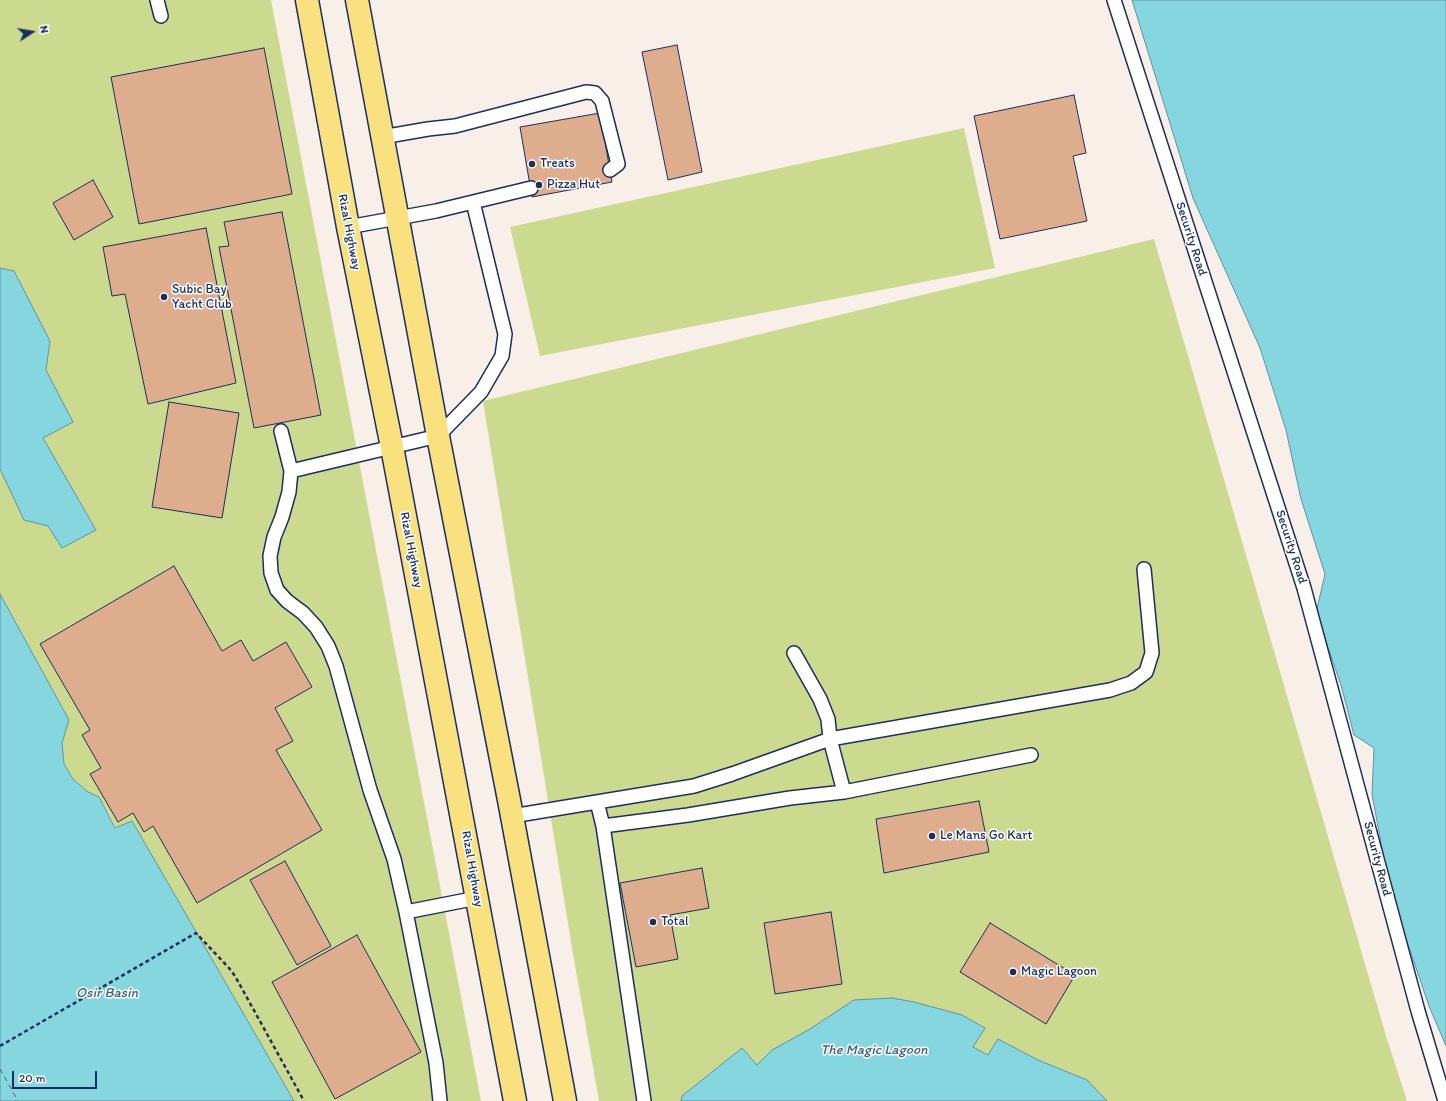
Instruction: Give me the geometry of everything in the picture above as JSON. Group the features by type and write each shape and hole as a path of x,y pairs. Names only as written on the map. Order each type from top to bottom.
{"main road":[{"name":"Rizal Highway","path":"307,0 348,227 392,447 514,1101"},
{"path":"357,0 438,436 512,816 565,1101"}],"lane":[{"path":"157,0 161,16"},
{"name":"Security Road","path":"1114,0 1304,588 1418,1011 1445,1101"},
{"path":"382,137 455,126 586,92 595,93 602,101 618,164 610,170"},
{"path":"348,227 436,211 531,188"},
{"path":"291,471 438,436 481,392 502,356 505,334 473,202"},
{"path":"281,431 291,471 289,492 282,517 274,537 270,556 271,573 277,590 287,601 303,613 316,627 328,646 336,666 370,790 394,859 436,1063 440,1101"},
{"path":"512,816 694,786 830,739 1110,690 1131,682 1146,672 1152,653 1144,569"},
{"path":"794,653 820,699 828,719 830,739 844,792"},
{"path":"603,826 844,792 1031,756"},
{"path":"597,802 603,826 644,1101"},
{"path":"406,912 477,898"}],"path":[{"path":"0,1046 196,934 235,976 304,1101"}],"green space":[{"name":"Subic Bay Yacht Club","path":"0,0 271,0 481,1101 294,1101 132,822 116,828 99,797 88,792 73,779 64,764 62,743 69,720 0,594"},
{"path":"964,128 995,268 540,356 510,227"},
{"path":"1154,239 1386,1036 1407,1101 599,1101 573,954 483,401"}],"water":[{"path":"1132,0 1446,0 1446,1046 1429,1006 1390,892 1372,794 1374,748 1354,735 1341,685 1316,613 1325,574 1301,499 1286,430 1260,348 1193,198"},
{"path":"0,268 14,271 50,341 46,370 73,422 43,438 96,530 62,548 48,526 24,520 0,469"},
{"name":"Osir Basin","path":"0,594 69,720 62,743 64,764 73,779 88,792 99,797 115,828 132,821 294,1101 0,1101"},
{"name":"The Magic Lagoon","path":"892,998 914,1002 962,1015 985,1028 973,1047 988,1055 998,1039 1038,1060 1087,1080 1107,1101 681,1101 682,1096 742,1048 757,1065 772,1050 810,1029 854,1000"}],"building":[{"path":"677,45 702,172 668,180 642,52"},
{"path":"264,48 292,194 139,224 111,77"},
{"path":"1074,95 1086,153 1073,156 1087,221 1000,239 974,116"},
{"path":"600,113 612,182 532,197 520,127"},
{"path":"93,180 113,217 74,240 53,203"},
{"path":"282,212 321,415 254,428 219,247 229,246 224,222"},
{"path":"206,228 236,383 148,404 125,294 112,296 103,247"},
{"path":"169,402 239,413 222,518 152,507"},
{"path":"174,566 222,651 241,640 253,661 286,642 312,687 275,708 293,741 276,750 322,830 197,903 153,826 144,832 133,813 118,822 90,774 101,768 82,735 90,730 40,644"},
{"name":"Le Mans Go Kart","path":"979,801 989,852 884,873 876,819"},
{"path":"285,861 331,946 297,965 250,880"},
{"path":"702,868 709,908 670,915 678,959 636,967 620,883"},
{"path":"831,912 842,984 775,994 764,923"},
{"path":"990,923 1075,975 1046,1024 960,972"},
{"path":"357,935 421,1052 335,1099 272,982"}],"ferry route":[{"path":"0,1069 18,1101"}],"place":[{"name":"Treats","path":"532,164"},
{"name":"Pizza Hut","path":"539,185"},
{"name":"Subic Bay Yacht Club","path":"164,297"},
{"name":"Le Mans Go Kart","path":"932,836"},
{"name":"Total","path":"653,922"},
{"name":"Magic Lagoon","path":"1013,972"}]}
